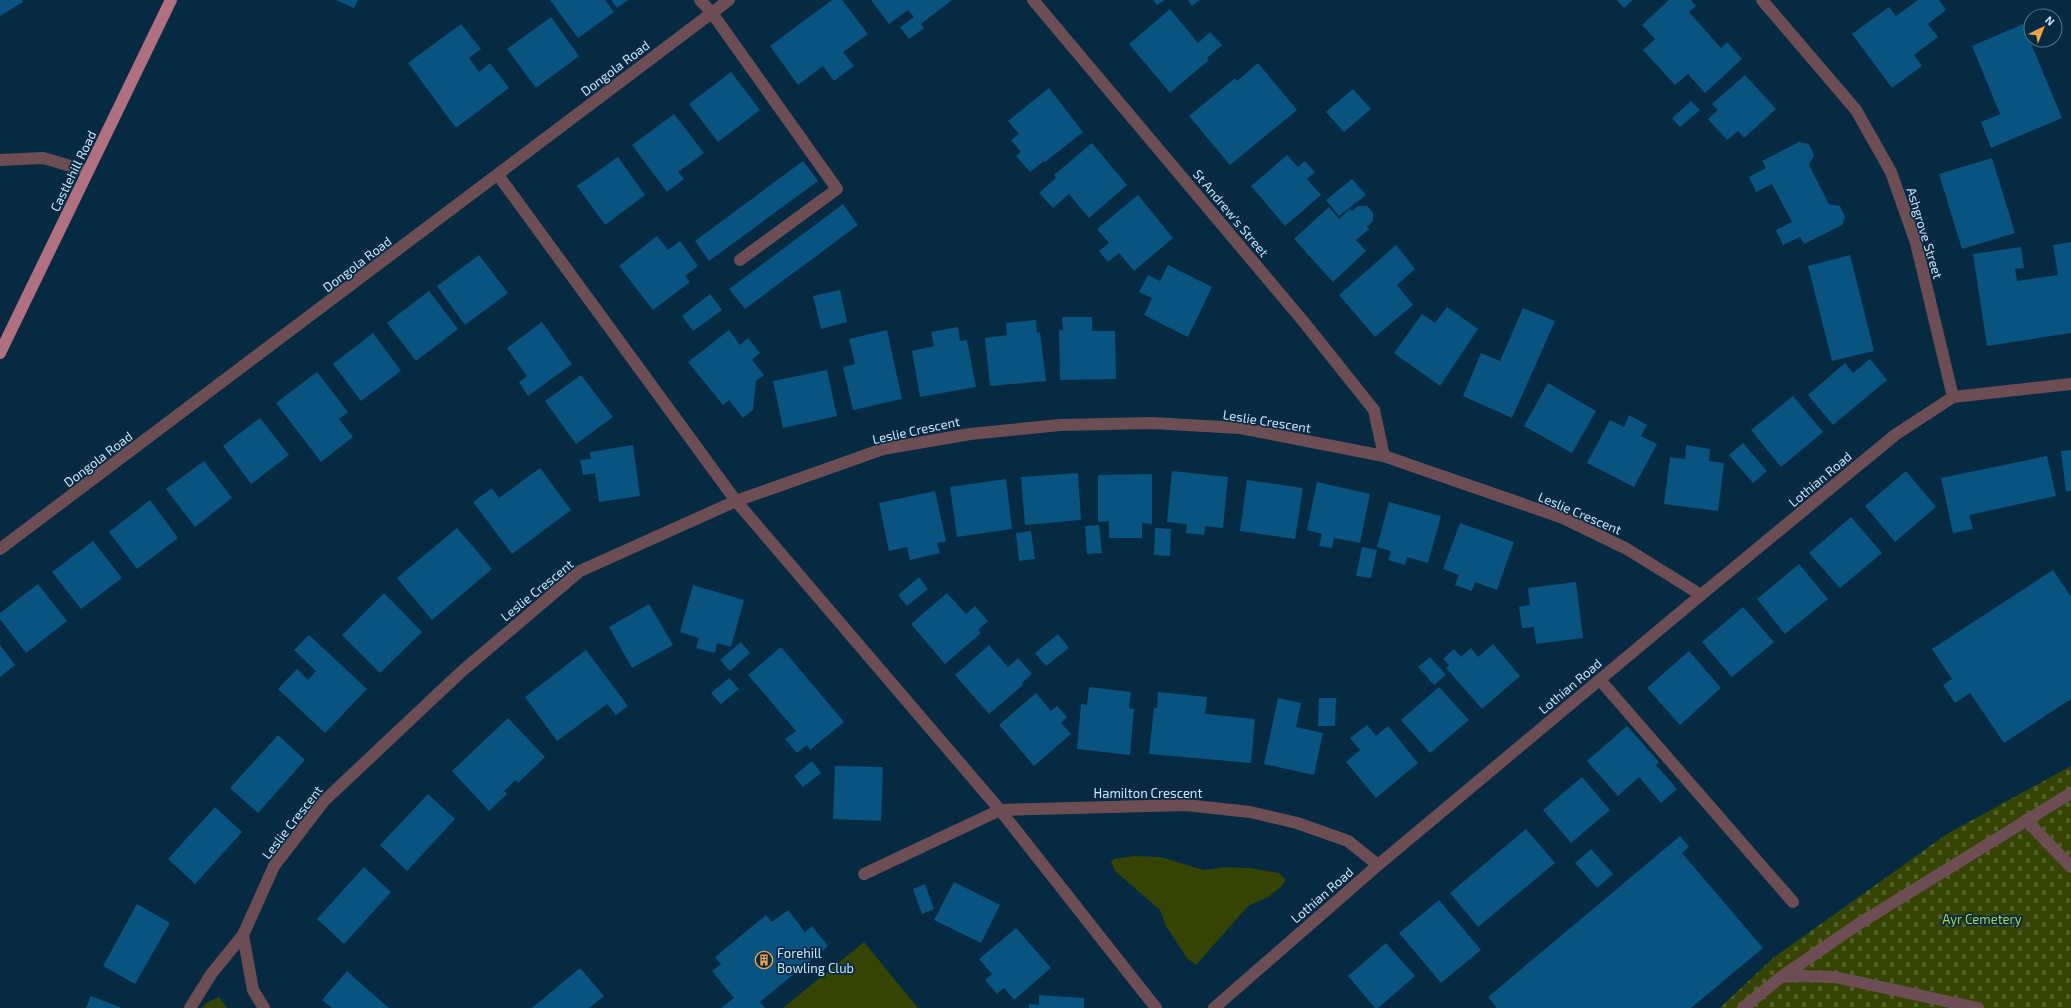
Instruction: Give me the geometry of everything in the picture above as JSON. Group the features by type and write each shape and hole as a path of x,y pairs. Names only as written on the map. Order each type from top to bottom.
{"main road":[{"name":"Castlehill Road","path":"0,353 171,0"}],"street":[{"path":"700,0 712,13 837,189 740,260"},
{"name":"Dongola Road","path":"0,549 729,0"},
{"name":"St Andrew's Street","path":"1033,0 1303,321 1374,410 1384,456"},
{"name":"Ashgrove Street","path":"1762,0 1856,110 1891,172 1916,243 1953,397"},
{"path":"0,160 43,158 88,171"},
{"path":"498,175 736,501 1000,810 1156,1008"},
{"path":"1953,397 2071,384"},
{"name":"Lothian Road","path":"1214,1008 1378,865 1701,595 1895,435 1953,397"},
{"name":"Leslie Crescent","path":"190,1008 212,973 243,935 274,866 324,801 461,672 580,571 736,501 883,449 970,434 1060,425 1152,423 1240,428 1384,456 1563,518 1627,549 1701,595"},
{"path":"1600,680 1793,902"},
{"path":"1743,1008 1781,977 1860,923 2071,793"},
{"name":"Hamilton Crescent","path":"1000,810 1186,804 1250,812 1296,823 1348,841 1378,865"},
{"path":"864,874 1000,810"},
{"path":"2026,820 2071,866"},
{"path":"243,935 253,990 264,1008"},
{"path":"1781,977 1835,977 1978,1008"}],"green space":[{"name":"Ayr Cemetery","path":"2071,766 2071,1008 1720,1008 1773,958 1947,834"},
{"path":"1134,856 1160,857 1204,870 1225,867 1250,868 1279,873 1286,880 1281,887 1268,897 1248,906 1196,965 1187,958 1166,926 1160,910 1115,871 1111,862 1114,859"},
{"path":"864,942 918,1008 783,1008"},
{"path":"219,997 227,1008 201,1008 208,1002"}],"building":[{"path":"0,0 22,0 23,2 0,16"},
{"path":"336,0 358,0 354,8"},
{"path":"550,0 605,0 614,12 578,38"},
{"path":"611,0 628,0 617,8"},
{"path":"832,0 842,0 868,34 843,52 854,66 834,81 823,66 798,85 770,46"},
{"path":"871,0 952,0 921,24 924,28 909,39 900,27 914,17 908,10 889,24"},
{"path":"1153,0 1164,0 1157,5"},
{"path":"1188,0 1200,0 1192,6"},
{"path":"1617,0 1633,0 1624,8"},
{"path":"1669,0 1691,0 1696,6 1689,12 1721,48 1727,42 1742,59 1705,93 1688,74 1675,85 1643,50 1655,39 1642,25"},
{"path":"1918,0 1939,0 1946,10 1928,24 1938,37 1914,55 1922,66 1892,88 1852,34 1889,7 1896,16"},
{"path":"1170,9 1198,43 1210,32 1222,45 1207,58 1209,60 1170,93 1129,44"},
{"path":"551,17 579,56 536,88 507,49"},
{"path":"461,24 481,49 469,58 479,72 490,63 509,88 456,128 408,63"},
{"path":"2023,24 2023,48 2033,48 2062,118 1991,148 1981,122 2000,114 1972,46"},
{"path":"1258,63 1297,110 1230,165 1189,116 1235,78 1237,81"},
{"path":"731,72 760,110 718,142 689,104"},
{"path":"1745,75 1776,109 1744,138 1738,131 1727,140 1708,119 1718,110 1712,104"},
{"path":"1049,88 1083,132 1030,172 1016,156 1021,152 1011,140 1019,134 1008,121"},
{"path":"1353,89 1371,109 1344,132 1326,112"},
{"path":"1691,101 1700,110 1680,127 1672,118"},
{"path":"674,114 704,153 678,172 684,179 667,192 632,145"},
{"path":"1799,142 1809,144 1814,155 1809,165 1829,204 1840,206 1845,217 1842,225 1804,244 1800,237 1783,245 1776,230 1792,222 1772,184 1756,192 1749,177 1766,168 1762,161"},
{"path":"1092,143 1127,185 1089,218 1069,194 1053,208 1039,193 1056,178 1054,175"},
{"path":"1287,155 1298,167 1305,161 1315,172 1307,179 1321,195 1285,226 1251,186"},
{"path":"618,157 645,195 605,225 577,186"},
{"path":"1992,158 2015,233 1962,249 1939,174"},
{"path":"803,161 818,181 709,261 695,241"},
{"path":"1352,179 1366,195 1339,216 1326,200"},
{"path":"1138,195 1173,238 1134,271 1119,253 1108,262 1099,251 1109,243 1097,229"},
{"path":"843,204 858,225 745,309 729,289"},
{"path":"1358,206 1367,206 1373,213 1373,221 1367,227 1369,229 1356,240 1366,251 1333,282 1294,239 1329,207 1339,219 1350,209 1352,211"},
{"path":"657,236 668,250 680,241 698,266 685,276 690,282 653,310 619,266"},
{"path":"2071,242 2071,333 1987,346 1973,254 2021,247 2024,268 2015,269 2017,281 2058,275 2053,245"},
{"path":"1396,245 1415,269 1397,285 1413,305 1375,337 1339,295"},
{"path":"479,255 508,293 465,325 437,286"},
{"path":"1850,255 1874,351 1832,361 1808,266"},
{"path":"1168,265 1212,287 1188,337 1144,315 1152,298 1139,292 1148,275 1160,281"},
{"path":"840,290 847,322 821,329 813,296"},
{"path":"429,291 458,329 416,361 387,323"},
{"path":"710,294 722,310 693,331 682,316"},
{"path":"1447,307 1478,329 1440,386 1394,353 1422,314 1435,323"},
{"path":"1523,308 1555,321 1512,418 1463,396 1481,353 1500,361"},
{"path":"1062,317 1092,317 1092,331 1115,331 1116,379 1060,380 1059,330 1063,330"},
{"path":"1036,320 1037,333 1040,332 1046,381 990,386 985,338 1007,335 1006,323"},
{"path":"542,322 572,364 528,396 519,382 527,376 507,348"},
{"path":"958,327 960,341 967,340 976,387 920,397 912,351 934,346 931,332"},
{"path":"729,330 740,345 748,338 760,353 752,360 764,375 756,381 753,410 743,418 729,400 723,405 688,362"},
{"path":"887,330 902,399 853,410 843,367 855,364 849,339"},
{"path":"373,333 401,371 361,401 333,364"},
{"path":"1870,359 1887,380 1833,425 1808,395 1845,363 1853,373"},
{"path":"827,370 837,416 783,428 773,381"},
{"path":"317,372 348,412 339,419 353,437 321,462 276,403"},
{"path":"581,375 613,417 576,444 545,401"},
{"path":"1548,383 1596,411 1572,453 1524,426"},
{"path":"1793,396 1823,432 1781,467 1751,430"},
{"path":"1629,415 1647,425 1641,436 1657,444 1634,487 1587,463 1610,420 1624,427"},
{"path":"260,418 289,455 251,484 223,446"},
{"path":"1743,443 1767,471 1753,483 1729,455"},
{"path":"633,445 640,496 599,502 595,473 583,475 580,460 591,459 590,452"},
{"path":"1686,445 1710,449 1709,461 1724,463 1718,511 1664,504 1670,457 1685,459"},
{"path":"2071,450 2071,491 2066,492 2061,451"},
{"path":"2047,456 2056,496 1969,515 1973,529 1953,533 1941,478"},
{"path":"204,461 232,498 195,527 166,489"},
{"path":"540,468 571,510 512,554 473,502 492,488 499,498"},
{"path":"1172,471 1228,477 1223,528 1205,526 1204,535 1186,533 1187,524 1167,522"},
{"path":"1906,471 1936,507 1895,542 1865,506"},
{"path":"1078,473 1081,520 1025,525 1021,477"},
{"path":"1152,474 1152,524 1142,523 1142,538 1109,538 1109,521 1098,522 1098,475"},
{"path":"1006,479 1012,529 957,537 950,487"},
{"path":"1247,480 1303,488 1295,539 1240,531"},
{"path":"1317,482 1370,494 1360,543 1334,538 1332,548 1319,546 1322,534 1307,530"},
{"path":"935,491 946,541 937,543 940,553 910,560 907,547 889,551 879,503"},
{"path":"150,500 178,538 137,569 109,532"},
{"path":"1389,502 1441,516 1428,563 1407,557 1405,565 1388,560 1391,551 1377,547"},
{"path":"1851,517 1882,553 1840,588 1809,553"},
{"path":"1460,523 1514,542 1497,590 1475,582 1472,591 1455,585 1459,575 1443,569"},
{"path":"1099,525 1102,553 1087,554 1085,526"},
{"path":"457,528 492,569 432,620 397,578"},
{"path":"1155,528 1171,529 1170,556 1154,555"},
{"path":"1031,531 1035,559 1019,561 1016,533"},
{"path":"93,541 122,578 81,609 52,572"},
{"path":"1362,547 1377,550 1371,578 1356,576"},
{"path":"1799,564 1828,599 1785,634 1757,599"},
{"path":"2053,570 2071,597 2071,699 2004,743 1970,693 1955,703 1943,685 1952,679 1932,649"},
{"path":"919,577 928,589 907,606 898,595"},
{"path":"1576,582 1583,638 1536,644 1534,627 1522,628 1519,607 1530,605 1528,588"},
{"path":"38,584 67,621 26,653 0,619 0,613"},
{"path":"693,585 744,600 731,647 717,643 715,653 696,648 699,638 680,632"},
{"path":"384,593 422,632 380,673 342,635"},
{"path":"947,593 966,614 975,606 988,621 978,630 981,633 945,664 911,624"},
{"path":"649,604 673,645 632,668 609,627"},
{"path":"1743,607 1774,642 1732,677 1702,642"},
{"path":"1058,634 1069,648 1046,666 1035,653"},
{"path":"309,635 367,689 325,733 278,689 297,669 308,680 316,671 294,650"},
{"path":"741,642 750,653 730,671 720,660"},
{"path":"1493,644 1520,676 1482,709 1446,668 1449,665 1443,659 1454,649 1461,657 1471,648 1478,657"},
{"path":"0,645 15,665 0,677"},
{"path":"989,645 1008,667 1018,658 1032,674 1022,683 1023,685 989,714 955,675"},
{"path":"781,647 844,722 810,750 807,745 797,753 785,739 796,731 748,675"},
{"path":"586,650 628,706 616,715 607,704 557,741 525,697"},
{"path":"1689,651 1721,688 1680,725 1647,688"},
{"path":"1430,657 1446,675 1434,685 1418,667"},
{"path":"729,678 739,689 721,704 711,693"},
{"path":"1089,687 1131,692 1129,708 1134,709 1130,755 1077,749 1081,704 1087,705"},
{"path":"1439,687 1469,720 1430,753 1401,720"},
{"path":"1158,692 1207,697 1205,714 1255,719 1251,763 1149,754 1154,708 1157,708"},
{"path":"1036,693 1051,711 1057,706 1067,717 1061,723 1071,734 1034,766 999,725"},
{"path":"1278,698 1301,703 1296,727 1323,733 1314,775 1264,764"},
{"path":"1319,698 1336,698 1335,726 1318,726"},
{"path":"508,718 545,757 518,783 516,780 504,791 507,794 489,811 452,771"},
{"path":"1367,725 1376,736 1388,726 1418,763 1376,798 1346,762 1360,750 1350,738"},
{"path":"1627,726 1659,762 1656,765 1677,789 1661,803 1639,777 1618,796 1587,761"},
{"path":"278,735 305,760 258,813 230,788"},
{"path":"812,761 821,773 803,787 794,776"},
{"path":"835,766 883,767 881,821 833,819"},
{"path":"1582,777 1610,810 1571,843 1543,810"},
{"path":"428,794 455,819 407,871 380,845"},
{"path":"215,807 242,832 195,884 168,859"},
{"path":"1526,829 1555,863 1478,927 1450,893"},
{"path":"1680,836 1689,847 1682,853 1763,948 1691,1008 1497,1008 1488,997"},
{"path":"1591,849 1613,874 1597,888 1575,863"},
{"path":"364,867 391,892 344,944 317,919"},
{"path":"954,882 1000,905 981,943 934,920"},
{"path":"925,884 934,909 922,914 913,889"},
{"path":"1439,900 1481,950 1441,983 1399,933"},
{"path":"137,904 170,923 135,984 103,966"},
{"name":"Forehill Bowling Club","path":"788,910 805,932 812,926 828,946 760,1002 765,1008 721,1008 734,998 712,971 721,964 715,957 766,915 772,922"},
{"path":"1016,928 1051,968 1014,1000 1004,988 997,994 985,980 992,974 979,959"},
{"path":"1386,943 1415,976 1378,1008 1375,1008 1348,976"},
{"path":"580,968 604,996 589,1008 532,1008"},
{"path":"347,971 389,1008 332,1008 322,1000"},
{"path":"1039,995 1084,998 1084,1008 1029,1008 1029,1004 1039,1005"},
{"path":"91,996 122,1008 86,1008"}],"place":[{"name":"Forehill Bowling Club","path":"764,960"}]}
